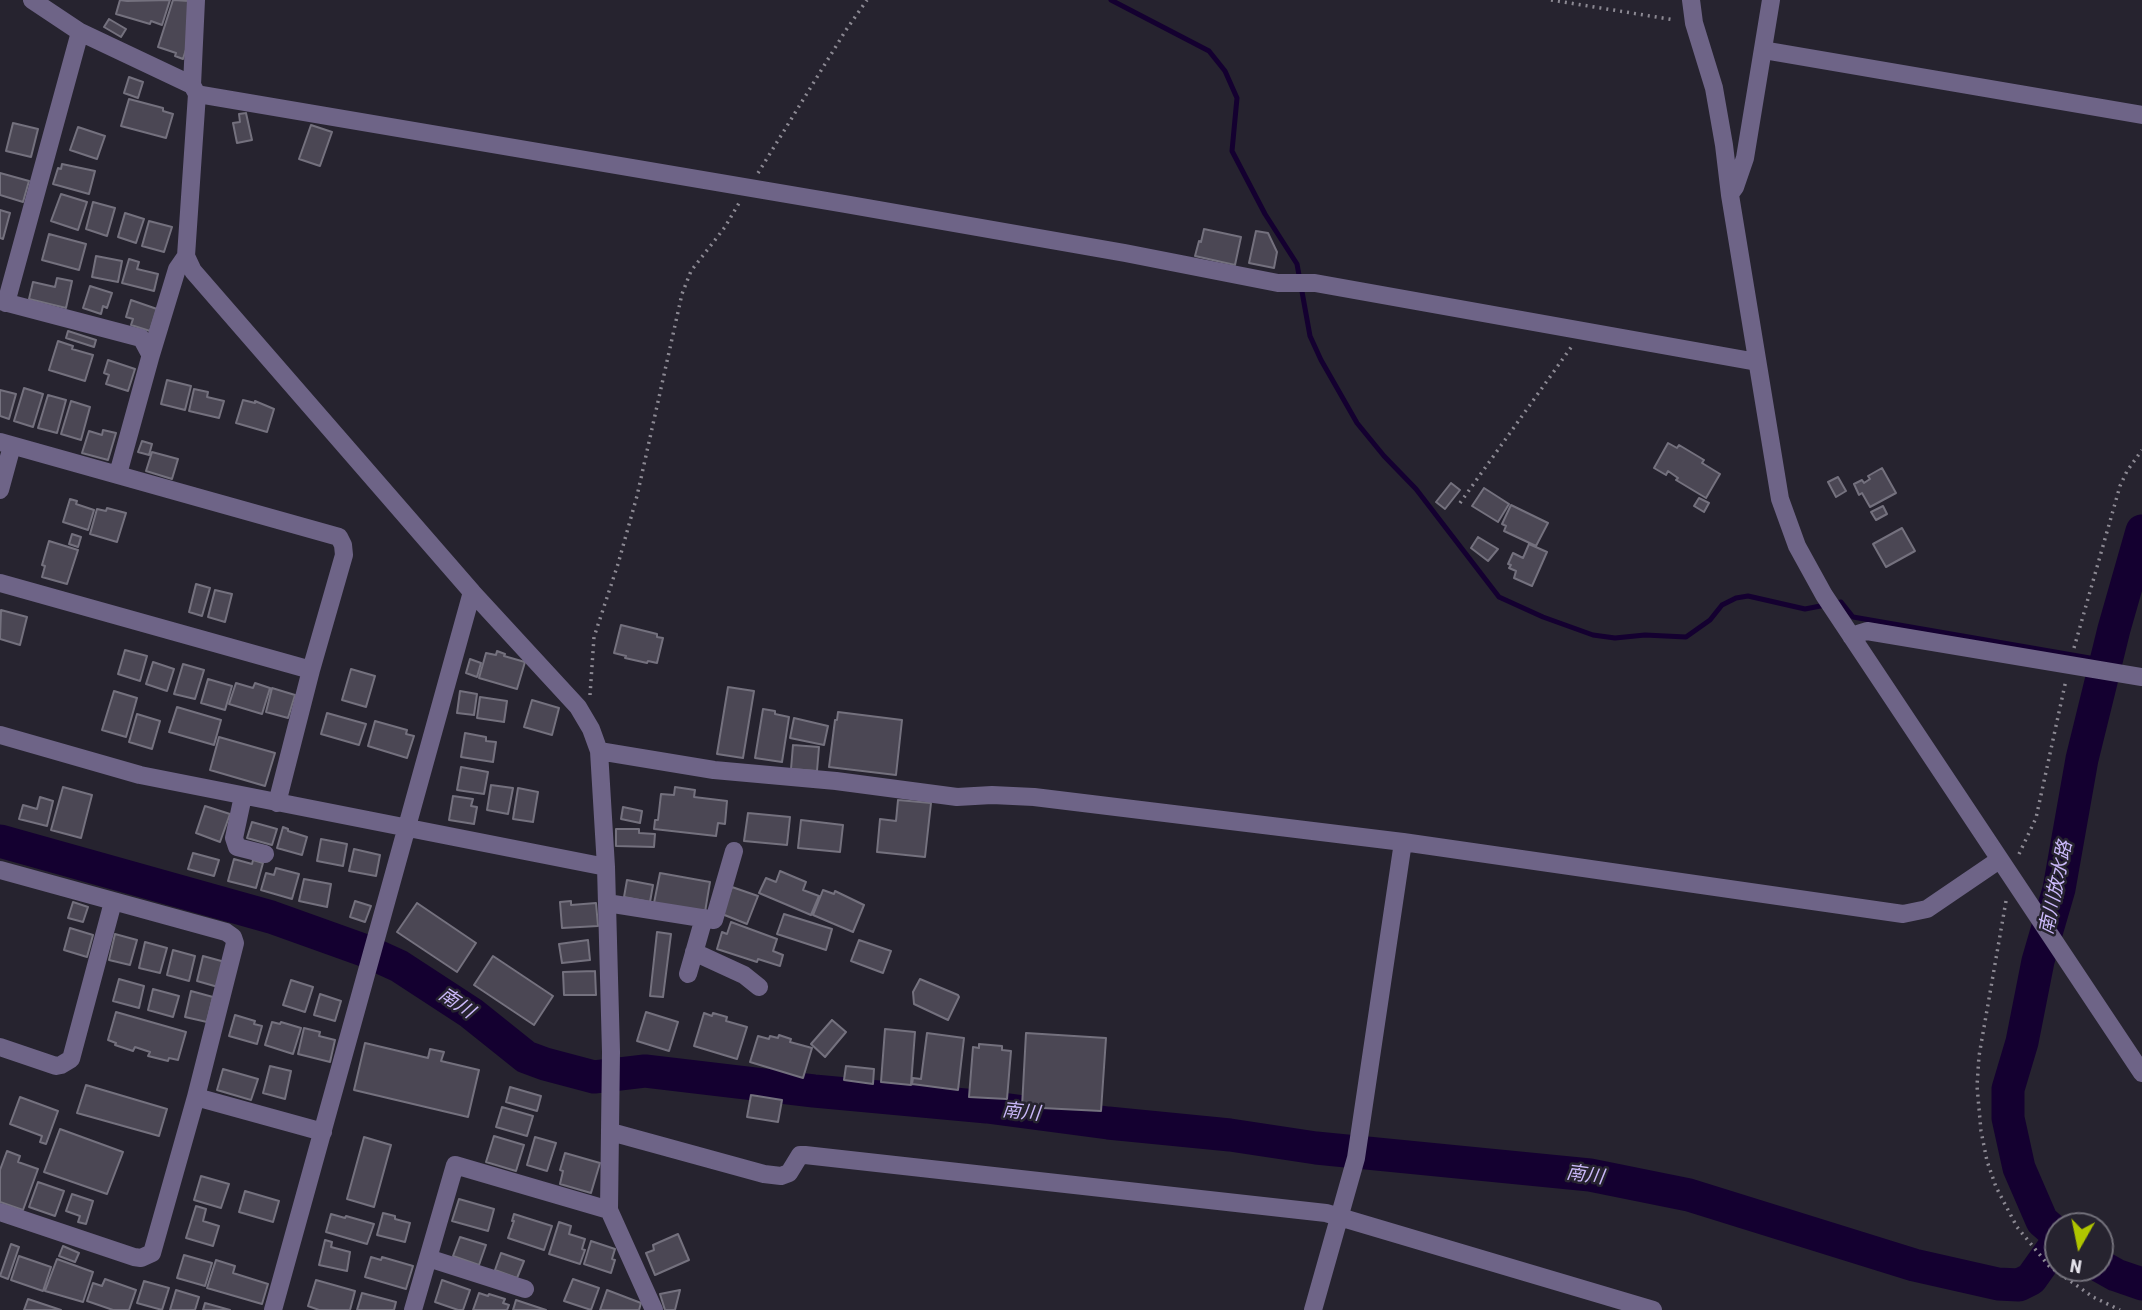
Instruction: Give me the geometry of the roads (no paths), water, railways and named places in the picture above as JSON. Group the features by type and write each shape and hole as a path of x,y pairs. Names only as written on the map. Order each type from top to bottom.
{"street":[{"path":"32,0 80,32 195,89 1125,253 1278,283 1315,283 1757,362"},
{"path":"196,0 195,89 186,256 193,271 472,592 578,707 599,751 606,867 611,1052 609,1210 654,1310"},
{"path":"1691,0 1694,23 1714,88 1780,499 1804,562 2142,1073"},
{"path":"1730,195 1739,179 1745,158 1772,0"},
{"path":"80,32 3,302 141,338 150,358"},
{"path":"1763,50 2142,115"},
{"path":"118,474 177,270 186,256"},
{"path":"0,490 6,444 339,537 344,555 277,803"},
{"path":"0,583 311,670"},
{"path":"279,1308 323,1132 472,592"},
{"path":"1851,636 1867,631 2138,676"},
{"path":"0,735 140,775 606,867"},
{"path":"599,751 714,769 836,780 957,797 1034,797 1403,842 1903,914 1927,909 1999,860"},
{"path":"243,796 234,838 237,847 265,854"},
{"path":"1313,1310 1357,1150 1403,842"},
{"path":"607,903 714,920 734,851"},
{"path":"0,870 226,932 233,937 234,943 196,1097 152,1253 141,1258 134,1257 0,1212"},
{"path":"0,1047 56,1066 71,1059 113,902"},
{"path":"688,974 704,918"},
{"path":"694,952 744,975 759,987"},
{"path":"196,1097 323,1132"},
{"path":"610,1123 764,1174 781,1176 789,1173 800,1155 805,1155 1339,1215 1653,1310"},
{"path":"413,1310 455,1165 609,1210"},
{"path":"428,1258 525,1289"}],"waterway":[{"path":"1111,0 1209,51 1225,71 1237,98 1232,151 1265,214 1297,264 1310,336 1321,360 1357,423 1416,489 1499,597 1593,635 1615,638 1645,635 1686,637 1710,620 1722,605 1748,596 1805,609 1841,602 1853,617 2107,661"},
{"name":"南川放水路","path":"2044,1223 2019,1168 2008,1118 2008,1089 2022,1042 2038,961 2059,889 2082,759 2114,629 2142,531"},
{"name":"南川","path":"0,841 271,917 366,951 399,966 471,1013 526,1057 594,1077 645,1071 814,1091 987,1107 1230,1135 1316,1148 1590,1175 1689,1195 1914,1265 1998,1284 2019,1285 2031,1279 2044,1261"},
{"name":"南川","path":"2114,1274 2142,1284"}]}
